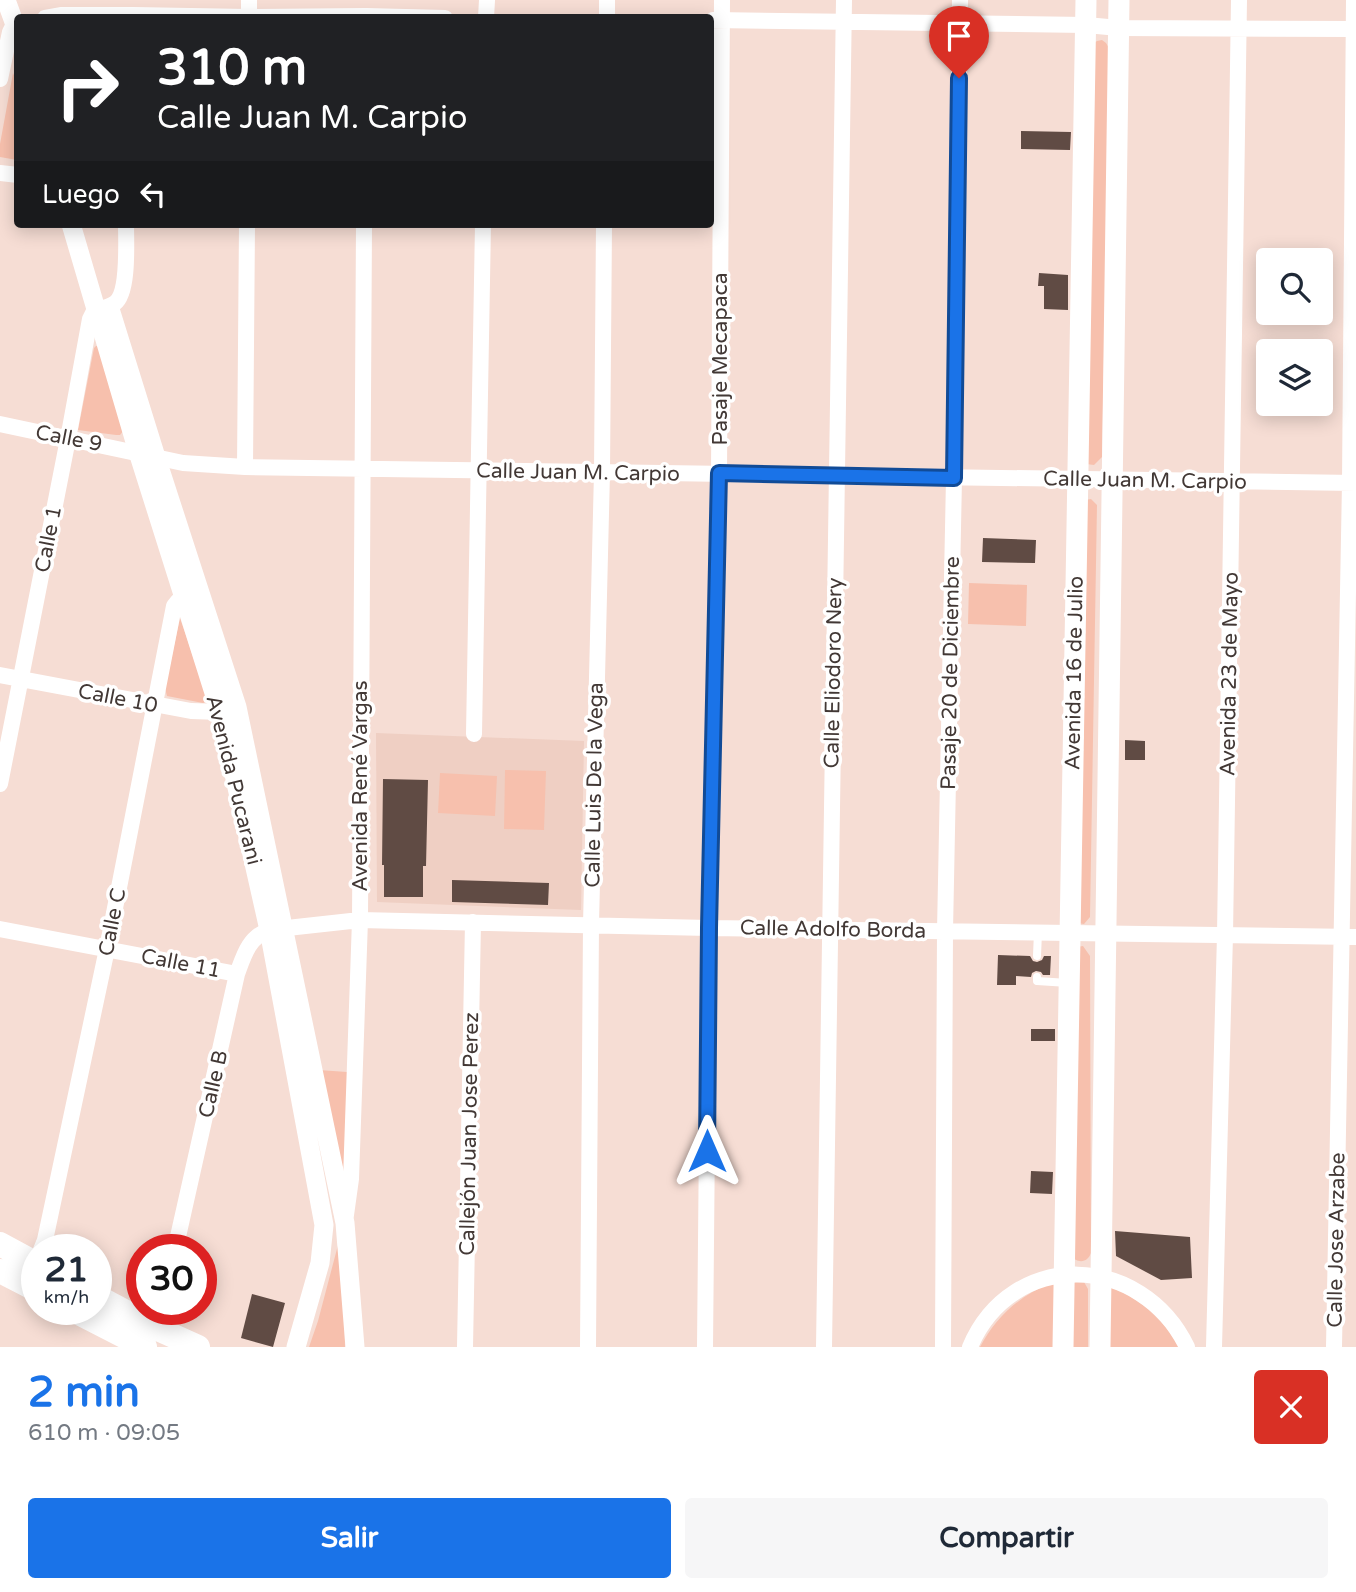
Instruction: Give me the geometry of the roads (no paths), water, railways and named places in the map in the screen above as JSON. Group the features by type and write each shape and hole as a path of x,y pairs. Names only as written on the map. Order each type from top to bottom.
{"main road":[{"name":"Avenida 16 de Julio","path":"1063,1347 1086,0"},
{"name":"Avenida 16 de Julio","path":"1100,1347 1119,0"},
{"path":"0,1244 21,1252"},
{"path":"0,1271 21,1282"},
{"path":"112,1305 198,1347"},
{"path":"91,1325 109,1339 155,1328"}],"street":[{"name":"Pasaje Mecapaca","path":"705,1347 709,928 719,473 716,20 722,0"},
{"name":"Calle Eliodoro Nery","path":"824,1347 844,0"},
{"name":"Pasaje 20 de Diciembre","path":"943,1347 945,930 960,0"},
{"name":"Avenida 23 de Mayo","path":"1213,1347 1225,935 1239,0"},
{"name":"Calle Jose Arzabe","path":"1334,1347 1349,937 1354,0"},
{"path":"80,14 132,11 190,14"},
{"path":"308,14 366,11 400,14"},
{"path":"716,20 1355,29"},
{"path":"0,79 10,32 14,27"},
{"name":"Avenida Pucarani","path":"73,228 103,308"},
{"name":"Avenida Pucarani","path":"85,228 103,308 228,709 276,930 345,1223"},
{"name":"Calle 1","path":"0,783 90,318 92,313 114,304 121,295 125,274 126,228"},
{"path":"245,467 247,228"},
{"name":"Avenida René Vargas","path":"355,1347 345,1223 351,1179 360,920 364,228"},
{"path":"474,734 483,228"},
{"name":"Calle Luis De la Vega","path":"588,1347 591,924 602,472 604,228"},
{"name":"Calle 9","path":"0,424 147,455"},
{"name":"Calle Juan M. Carpio","path":"147,455 183,463 362,470 1353,483"},
{"name":"Avenida Pucarani","path":"147,455 184,598 228,709"},
{"name":"Calle C","path":"46,1234 107,949 174,606 184,598"},
{"name":"Calle 10","path":"0,675 191,711 228,709"},
{"name":"Calle Adolfo Borda","path":"276,930 360,920 1349,937"},
{"name":"Callejón Juan Jose Perez","path":"465,1347 473,922"},
{"name":"Calle 11","path":"0,929 237,974"},
{"name":"Avenida Pucarani","path":"276,930 324,1225 320,1263 296,1347"},
{"name":"Calle B","path":"179,1234 237,974 253,939 260,933 276,930"},
{"path":"324,1225 345,1223"},
{"path":"971,1347 987,1318 1009,1297 1035,1283 1064,1275 1101,1276 1135,1289 1157,1305 1174,1325 1186,1347"}],"lane":[{"path":"1037,956 1038,932"},
{"path":"1037,977 1037,981 1069,983"}]}
